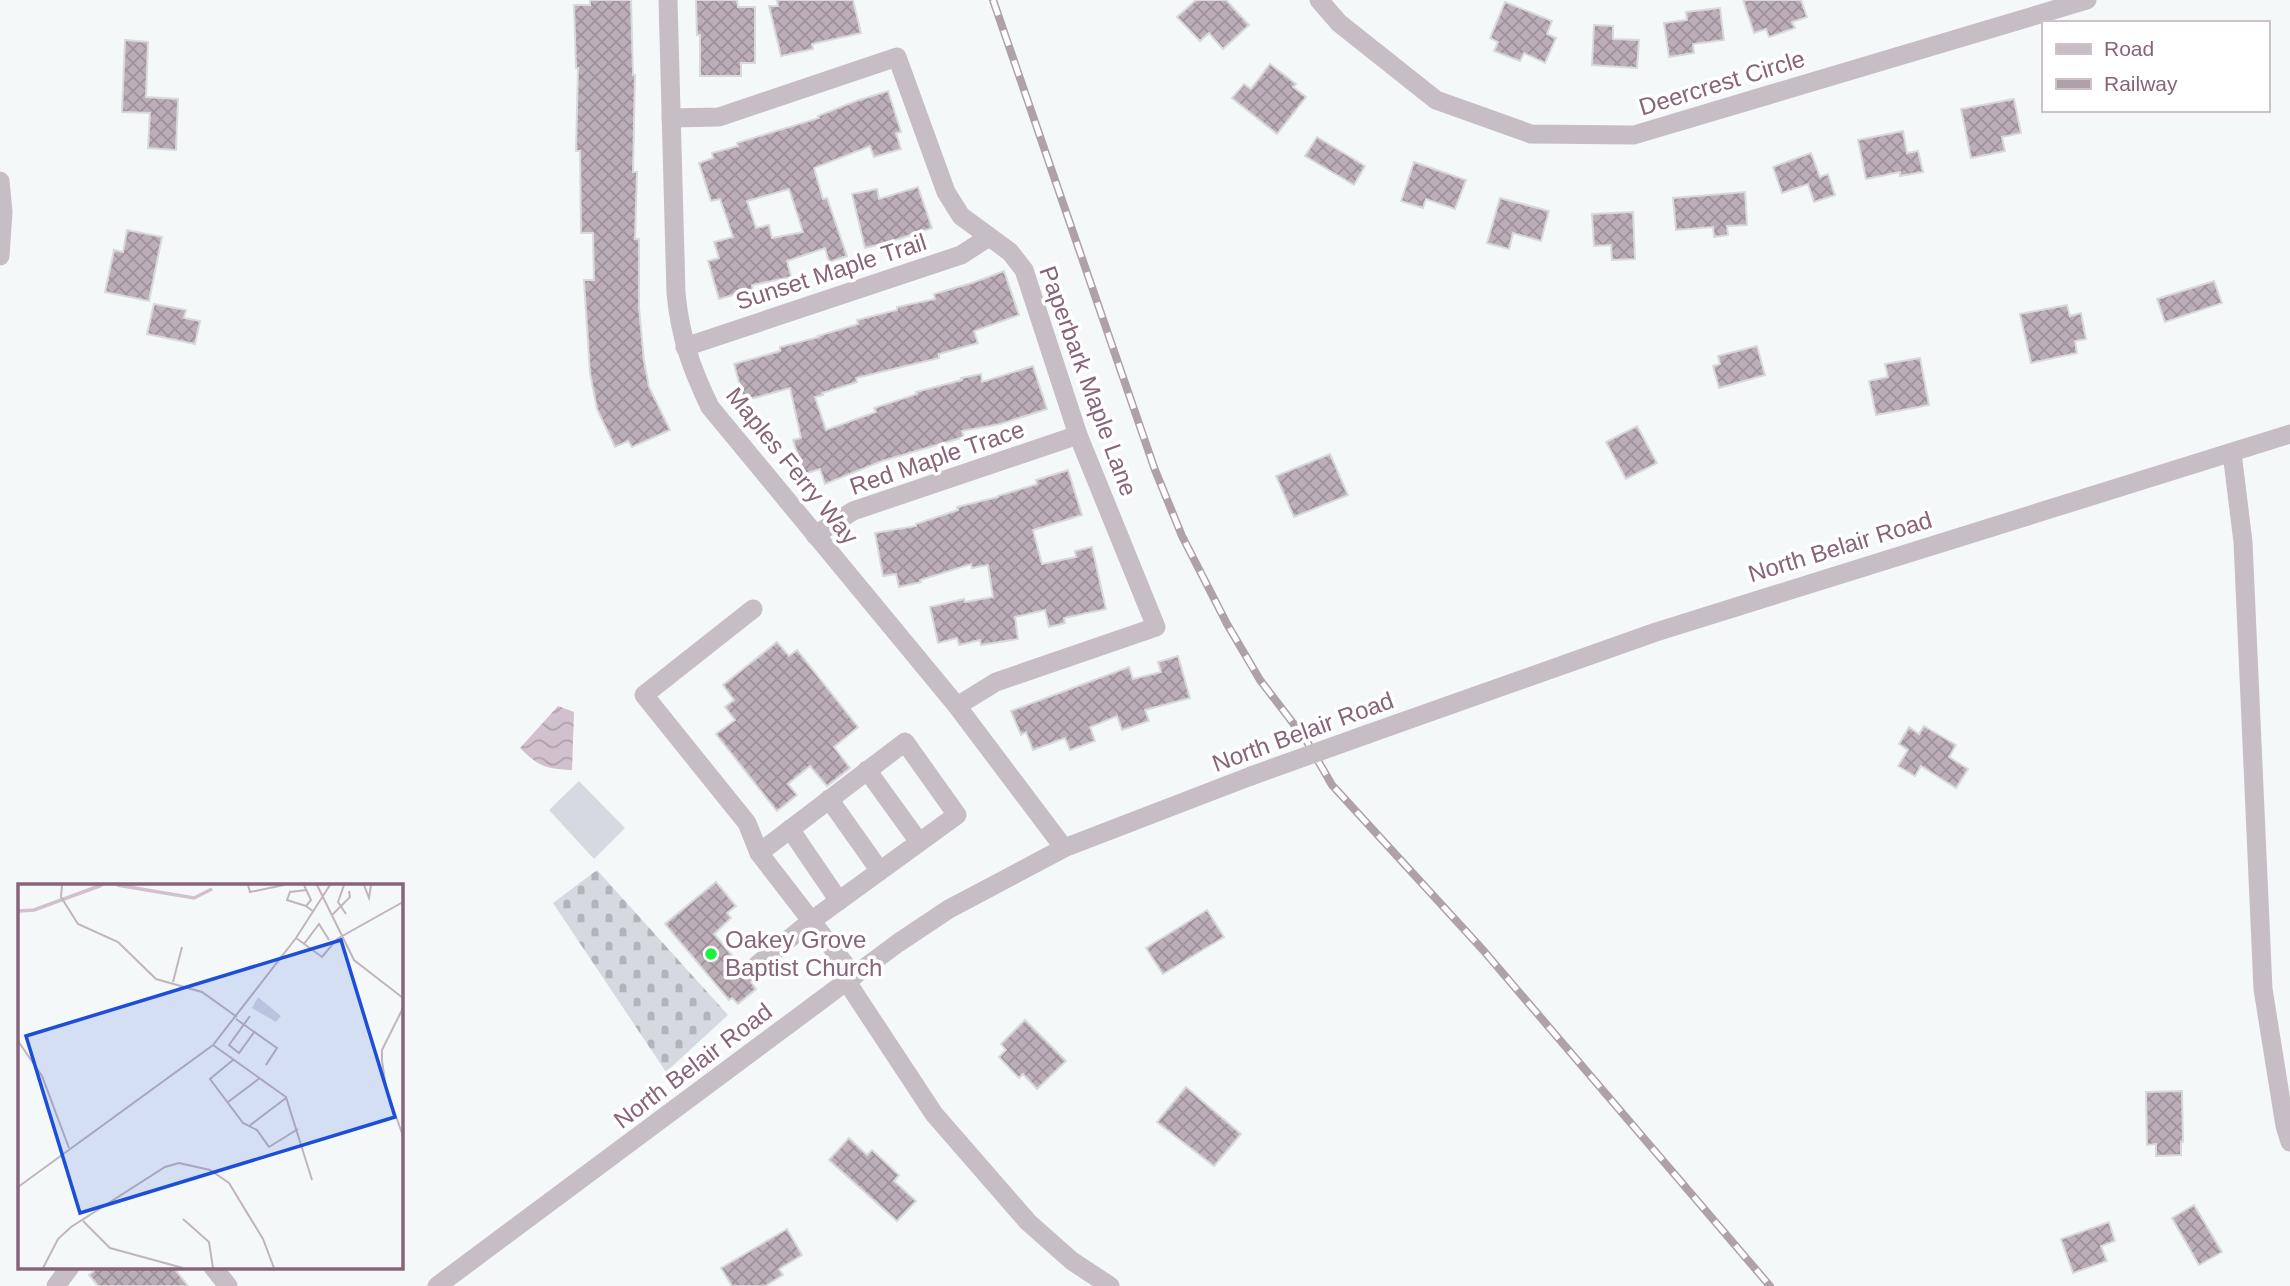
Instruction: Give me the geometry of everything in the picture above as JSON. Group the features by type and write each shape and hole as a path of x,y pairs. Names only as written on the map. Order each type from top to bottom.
{"street":[{"name":"Maples Ferry Way","path":"668,0 676,293 679,324 697,380 710,407 957,706 1064,848"},
{"name":"Deercrest Circle","path":"1319,0 1339,23 1436,100 1531,134 1634,135 2087,0"},
{"name":"Paperbark Maple Lane","path":"671,118 719,117 897,57 946,192 961,216 1010,253 1024,270 1078,435 1156,627 996,682 957,706"},
{"path":"0,181 3,212 0,256"},
{"name":"Sunset Maple Trail","path":"685,347 961,255 989,237"},
{"name":"North Belair Road","path":"437,1286 898,943 949,909 1064,848 1251,776 1656,632 2290,434"},
{"name":"Red Maple Trace","path":"815,535 853,511 1078,435"},
{"path":"2232,453 2243,542 2263,989 2285,1126 2290,1142"},
{"path":"753,609 644,695 747,823 759,853 851,979 934,1114 1028,1222 1072,1261 1110,1286"},
{"path":"757,965 811,921 957,815 905,741 759,853"},
{"path":"867,770 919,842"},
{"path":"829,799 880,871"},
{"path":"790,829 839,901"},
{"path":"56,1286 69,1268"},
{"path":"214,1268 228,1286"}],"green space":[{"path":"579,781 625,828 594,859 549,810"},
{"path":"597,870 728,1015 666,1072 553,903"}],"water":[{"path":"558,706 574,712 572,770 543,766 520,748"}],"building":[{"path":"590,0 631,0 635,75 633,172 637,172 635,239 639,239 639,308 649,387 670,430 632,447 628,441 615,447 597,409 590,373 584,280 594,280 593,233 581,233 580,151 576,151 578,68 574,5 590,5"},
{"path":"696,0 737,0 738,7 755,7 755,63 741,63 741,76 700,76 700,35 697,35"},
{"path":"777,0 853,0 861,33 812,44 813,49 781,56 769,6 778,6"},
{"path":"1196,0 1226,0 1249,25 1223,49 1209,33 1200,41 1177,17"},
{"path":"1743,0 1801,0 1807,17 1792,22 1795,28 1769,37 1766,29 1754,33"},
{"path":"1505,2 1552,21 1547,34 1556,38 1545,63 1524,53 1520,61 1494,51 1498,42 1490,38"},
{"path":"1720,8 1724,40 1693,44 1694,53 1669,57 1664,23 1687,20 1686,12"},
{"path":"1594,25 1613,26 1613,39 1639,40 1637,68 1592,65"},
{"path":"125,40 148,42 146,97 178,99 176,150 148,148 150,113 122,112"},
{"path":"1270,64 1296,84 1293,87 1306,97 1277,134 1232,98 1244,84 1251,89"},
{"path":"888,91 901,132 896,133 901,149 874,157 870,146 814,168 823,199 827,198 847,256 829,262 825,248 787,261 791,277 752,285 753,289 719,299 708,261 719,258 714,242 733,237 720,199 711,201 699,163 713,158 712,153 738,146 737,143 819,118 818,116","holes":["789,189 803,232 772,238 769,225 756,228 747,201"]},
{"path":"2014,99 2021,133 2002,137 2005,151 1971,158 1961,109"},
{"path":"1903,131 1907,153 1918,151 1923,172 1900,176 1900,172 1866,179 1858,140"},
{"path":"1317,137 1365,166 1354,185 1305,156"},
{"path":"1811,153 1820,177 1828,174 1835,195 1814,202 1808,184 1782,193 1773,167"},
{"path":"1414,162 1466,180 1455,209 1426,199 1423,208 1401,201"},
{"path":"918,187 932,228 865,248 852,194 877,189 879,199"},
{"path":"1745,192 1747,225 1727,226 1728,235 1714,237 1713,227 1676,230 1673,198"},
{"path":"1500,198 1549,211 1541,241 1513,233 1509,249 1487,243"},
{"path":"1633,212 1635,259 1612,260 1611,245 1594,246 1592,214"},
{"path":"127,230 162,237 149,301 105,292 114,250 123,252"},
{"path":"1004,271 1019,315 974,331 978,343 939,354 939,358 856,378 857,382 815,397 826,430 876,412 874,408 917,394 916,392 962,380 961,378 981,374 982,382 1033,366 1047,409 1000,424 962,431 964,437 882,461 825,484 820,469 804,474 793,440 801,438 790,388 744,401 734,364 858,324 857,320 897,310 897,307 935,299 934,294"},
{"path":"2214,281 2222,303 2165,322 2157,299"},
{"path":"154,304 186,310 184,318 200,321 195,344 147,334"},
{"path":"2067,305 2070,316 2081,313 2086,339 2075,341 2077,353 2031,363 2020,314"},
{"path":"1757,346 1765,375 1719,388 1713,366 1720,364 1718,356"},
{"path":"1920,358 1929,405 1876,415 1869,381 1888,377 1885,364"},
{"path":"1637,426 1657,463 1626,479 1606,442"},
{"path":"1330,454 1348,495 1294,517 1276,476"},
{"path":"1068,470 1082,515 1033,530 1042,564 1076,557 1075,551 1092,547 1106,609 1064,618 1065,623 1049,627 1045,610 1015,617 1018,639 981,645 980,640 959,645 957,638 938,643 930,607 964,599 965,602 993,597 988,565 972,568 971,564 899,587 896,574 883,576 875,533 916,526 958,510 957,507 1037,484 1036,480"},
{"path":"777,642 789,656 797,650 858,727 834,747 850,768 827,786 810,766 788,784 797,795 777,811 716,734 735,720 725,707 734,700 723,685"},
{"path":"1178,656 1190,698 1145,710 1149,721 1122,730 1117,716 1090,727 1095,741 1070,750 1065,738 1033,750 1026,732 1021,735 1011,711 1129,667 1133,679 1161,672 1158,662"},
{"path":"1924,726 1956,745 1949,757 1968,769 1956,788 1921,766 1915,776 1898,766 1908,750 1899,744 1909,727 1919,734"},
{"name":"Oakey Grove Baptist Church","path":"716,882 736,906 727,913 731,918 714,934 753,980 751,982 756,989 738,1004 732,998 729,1000 665,924"},
{"path":"1207,910 1224,937 1163,974 1146,948"},
{"path":"1025,1020 1066,1061 1037,1089 1023,1074 1019,1078 999,1057 1006,1050 1001,1044"},
{"path":"1186,1087 1241,1134 1214,1166 1157,1122"},
{"path":"2182,1091 2181,1155 2156,1156 2156,1144 2147,1145 2146,1092"},
{"path":"849,1138 867,1155 872,1150 899,1175 894,1181 916,1201 897,1221 829,1160"},
{"path":"2194,1205 2222,1252 2199,1265 2172,1218"},
{"path":"2109,1222 2115,1241 2101,1246 2107,1261 2073,1273 2061,1239"},
{"path":"787,1229 802,1255 779,1269 783,1275 765,1286 732,1286 721,1268"},
{"path":"98,1268 174,1268 188,1286 98,1286 89,1275"}],"railway":[{"path":"993,0 1155,470 1182,536 1227,624 1260,680 1306,740 1332,785 1483,950 1770,1286"}],"place":[{"name":"Oakey Grove Baptist Church","path":"711,954"}]}
